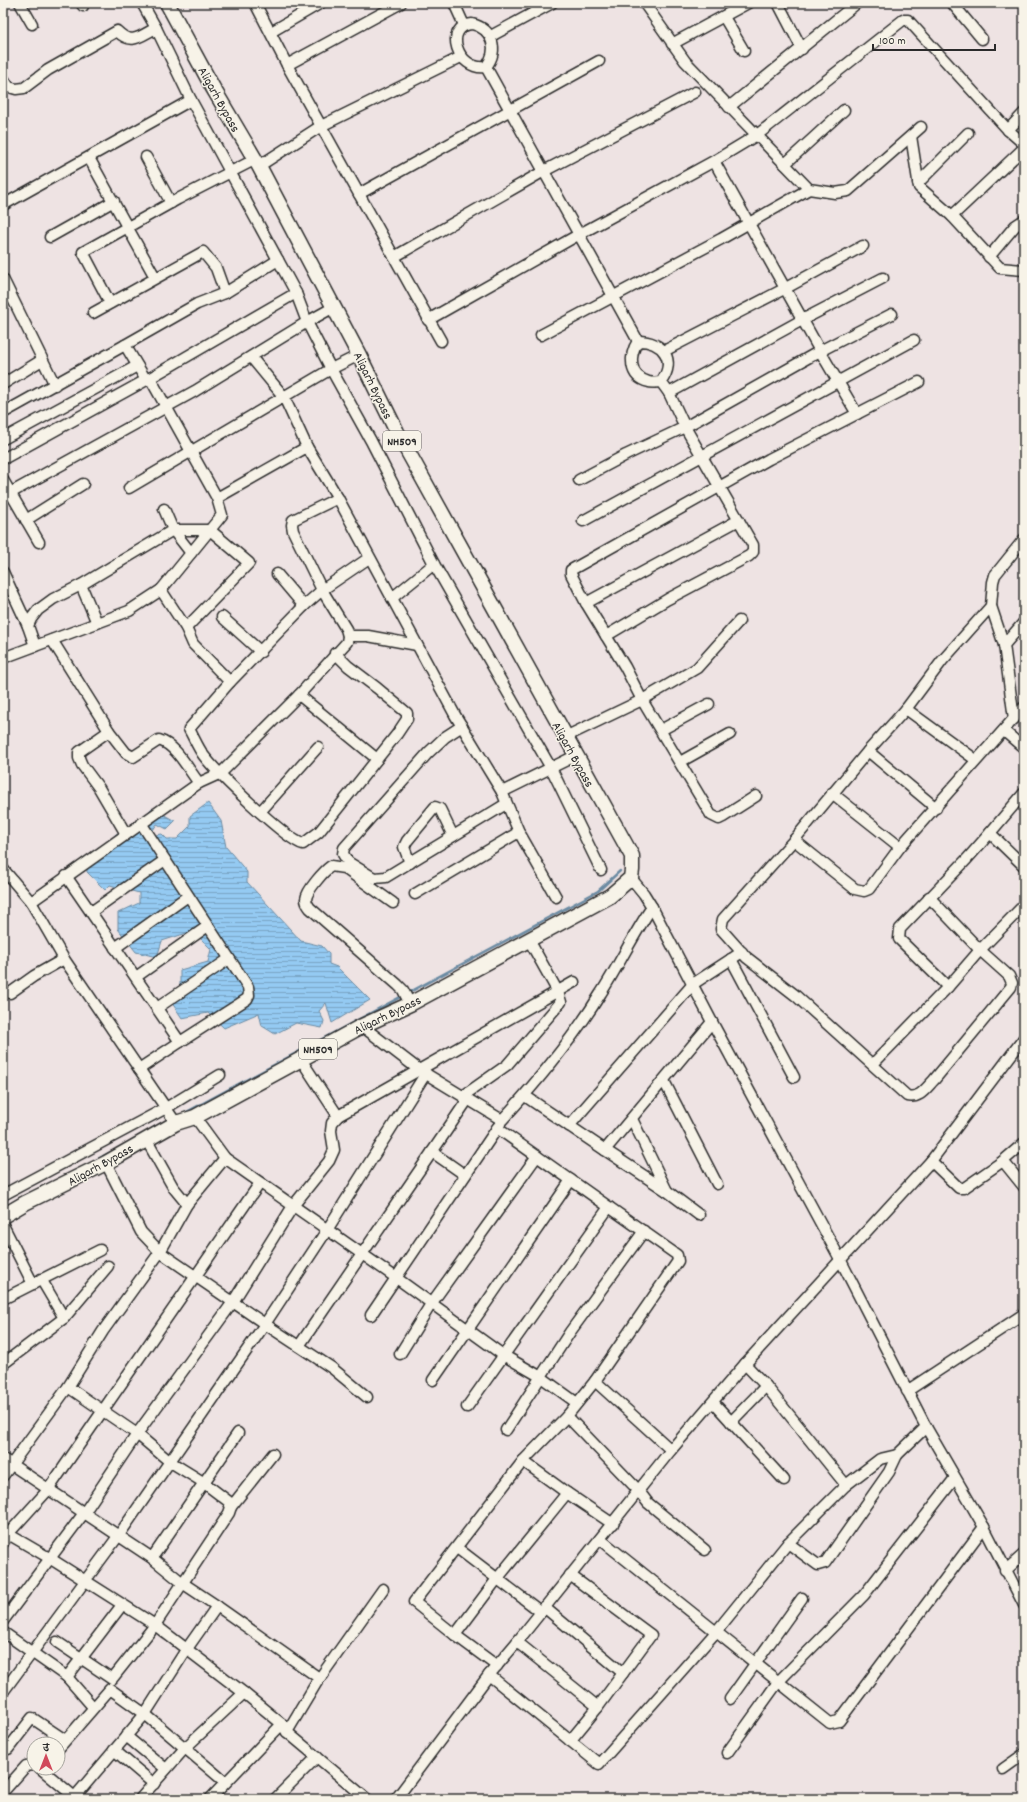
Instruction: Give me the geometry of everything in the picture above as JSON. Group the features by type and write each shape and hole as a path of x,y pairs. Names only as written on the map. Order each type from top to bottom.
{"highway":[{"name":"Aligarh Bypass","path":"3,1216 25,1203 106,1163 146,1139 171,1116 196,1117 300,1058 529,940 610,896 631,878 632,856 563,762 565,737 355,357 254,163 168,3"}],"street":[{"path":"20,3 32,24"},
{"path":"142,3 192,100 233,172 296,292 434,564 563,762 600,870"},
{"path":"255,3 271,32 286,65 360,194 428,320 441,341"},
{"path":"271,32 321,3"},
{"path":"286,65 401,3"},
{"path":"454,3 464,25"},
{"path":"490,36 552,3"},
{"path":"644,3 685,61 809,189 834,193 848,191 921,127"},
{"path":"672,44 748,3"},
{"path":"778,3 802,49"},
{"path":"729,107 857,3"},
{"path":"952,3 982,39"},
{"path":"724,17 744,51"},
{"path":"428,320 578,235 714,161 757,135 899,22 906,19 1008,130 1024,144"},
{"path":"464,25 480,26 490,36 493,44 493,52 491,60 486,67 474,66 461,57 457,49 456,38 459,30 464,25"},
{"path":"3,78 9,87 16,89 24,88 48,70 118,31 124,38 129,40 156,28"},
{"path":"110,303 83,252 170,203 254,163 321,126 461,57"},
{"path":"360,194 600,61"},
{"path":"486,67 511,109 578,235 638,341"},
{"path":"394,257 544,171 696,92"},
{"path":"3,205 192,100"},
{"path":"785,164 844,110"},
{"path":"1008,130 1024,113"},
{"path":"918,183 968,133"},
{"path":"911,136 919,187 952,216 1000,268 1024,270"},
{"path":"952,216 1024,148"},
{"path":"146,157 170,203"},
{"path":"89,158 155,277"},
{"path":"714,161 786,288 802,320 857,414"},
{"path":"541,336 809,189"},
{"path":"50,237 114,201"},
{"path":"989,257 1015,226 1024,220"},
{"path":"664,351 786,288 863,246"},
{"path":"93,313 155,277 203,252 216,268 225,293"},
{"path":"3,413 196,304 225,293 278,260"},
{"path":"3,278 7,296 55,385"},
{"path":"669,393 802,320 883,278"},
{"path":"137,366 3,439 7,457 148,379 296,292"},
{"path":"7,495 166,406 251,357 310,320 330,310"},
{"path":"579,480 626,455 685,427 820,351 892,314"},
{"path":"583,521 914,340"},
{"path":"638,341 653,343 664,351 668,360 666,375 661,382"},
{"path":"638,341 632,350 632,368 638,376 648,382 661,382"},
{"path":"3,658 129,611 161,590 222,515 217,498 166,406 148,379 137,366 125,345"},
{"path":"251,357 284,397 307,447 338,498 369,558 462,726 502,792 519,832 556,897"},
{"path":"129,488 355,357"},
{"path":"3,384 42,360"},
{"path":"606,636 668,599 749,556 753,552 753,545 685,427 669,393 661,382"},
{"path":"756,796 723,817 716,818 711,815 586,603 571,574 573,568 769,459 919,382"},
{"path":"217,498 307,447"},
{"path":"3,480 7,495 26,520 39,542"},
{"path":"26,520 82,484"},
{"path":"31,902 199,783 220,773 299,695 347,642 348,636 346,628 322,590 293,531 292,525 294,520 300,516 338,498"},
{"path":"164,509 173,530 191,553"},
{"path":"586,603 739,520"},
{"path":"28,626 38,610 53,599 80,585 173,530 210,530 249,563 186,628"},
{"path":"1014,719 1004,645 991,606 992,582 995,575 1024,539"},
{"path":"336,653 348,666 378,688 406,714 408,719 406,724 319,832 303,844 295,842 260,812 220,773 204,756 189,729 230,682 261,652 304,606 322,590 369,558"},
{"path":"392,598 434,564"},
{"path":"3,572 28,626 35,646"},
{"path":"277,574 304,606"},
{"path":"80,585 97,623"},
{"path":"161,590 186,628 193,644 230,682"},
{"path":"929,897 980,950 1009,976 1012,983 920,1094 914,1097 907,1096 795,995 742,952 720,929 721,923 794,840 868,751 906,709 942,661 991,606"},
{"path":"222,617 261,652"},
{"path":"565,737 642,700 697,668 739,621"},
{"path":"1004,645 1024,622"},
{"path":"348,636 368,636 417,645"},
{"path":"52,640 109,731 126,753 133,756 137,755 159,740 164,742 172,747 199,783"},
{"path":"299,695 377,759"},
{"path":"661,730 708,704"},
{"path":"794,840 855,889 864,891 869,889 900,847 1024,707"},
{"path":"906,709 976,760"},
{"path":"462,726 445,737 428,753 344,848 343,854 348,862 374,878 386,877 506,804"},
{"path":"109,731 82,749 79,752 79,758 100,788 126,834"},
{"path":"1004,731 1024,748"},
{"path":"680,762 730,734"},
{"path":"260,812 318,747"},
{"path":"868,751 936,808"},
{"path":"502,792 563,762"},
{"path":"948,988 898,936 900,929 967,859 1024,792"},
{"path":"832,793 900,847"},
{"path":"410,863 404,847 407,840 435,807 440,809 453,836"},
{"path":"139,1069 247,1000 249,994 248,986 141,823"},
{"path":"415,894 519,832"},
{"path":"990,833 1024,866"},
{"path":"91,912 165,860"},
{"path":"393,902 344,868 331,866 323,872 306,898 310,908 373,961 403,990 409,1001"},
{"path":"3,869 31,902 64,959 171,1116"},
{"path":"66,876 180,1042"},
{"path":"631,878 652,907 712,1022 840,1259 926,1427 984,1527 1005,1571 1024,1605"},
{"path":"115,948 188,896"},
{"path":"873,1064 948,988 980,950 1024,905"},
{"path":"371,1315 395,1277 500,1124 525,1096 563,1048 601,994 617,963 652,907"},
{"path":"136,977 208,926"},
{"path":"298,1346 432,1152 465,1097 507,1065 561,1002 558,992 529,940"},
{"path":"569,1126 693,984 742,952"},
{"path":"10,993 34,976 64,959"},
{"path":"157,1008 229,959"},
{"path":"731,959 794,1077"},
{"path":"3,1621 84,1513 137,1434 233,1302 293,1206 329,1161 334,1150 331,1131 332,1123 338,1116 422,1071 574,982"},
{"path":"606,1150 712,1022"},
{"path":"362,1026 422,1071 465,1097 500,1124 537,1156 677,1255 678,1261 594,1381 567,1416 523,1461 414,1602 455,1636 497,1666"},
{"path":"396,1799 489,1675 613,1524 638,1490 671,1450 744,1364 931,1161 1024,1038"},
{"path":"300,1058 338,1116"},
{"path":"3,1692 118,1535 265,1324 327,1230 422,1071"},
{"path":"3,1195 171,1116 220,1075"},
{"path":"664,1081 717,1184"},
{"path":"525,1096 667,1191 699,1215"},
{"path":"196,1117 225,1158 395,1277 467,1330 503,1355 541,1377 577,1403"},
{"path":"632,1119 667,1191"},
{"path":"146,1139 173,1187 187,1204"},
{"path":"931,1161 959,1188 965,1188 1003,1161 1024,1143"},
{"path":"432,1152 465,1175"},
{"path":"400,1354 431,1304 537,1156"},
{"path":"3,1476 7,1462 68,1387 103,1331 160,1252 187,1204 225,1158"},
{"path":"1003,1161 1024,1187"},
{"path":"106,1163 141,1232 160,1252 332,1368 367,1397"},
{"path":"433,1380 571,1180"},
{"path":"260,1183 48,1490 5,1536 51,1559 155,1625 244,1693 366,1799"},
{"path":"466,1407 609,1206"},
{"path":"3,1225 37,1282 64,1318"},
{"path":"506,1430 570,1332 644,1231"},
{"path":"3,1299 100,1250"},
{"path":"3,1364 64,1318 108,1266"},
{"path":"907,1391 1024,1314"},
{"path":"744,1364 766,1386 846,1485"},
{"path":"594,1381 671,1450"},
{"path":"731,1422 766,1386"},
{"path":"68,1387 102,1412 137,1434 169,1461 203,1482 228,1502 231,1507"},
{"path":"713,1402 784,1480"},
{"path":"567,1416 638,1490 648,1503 705,1550"},
{"path":"788,1543 818,1565 825,1564 889,1472 897,1455 926,1427"},
{"path":"152,1558 238,1433"},
{"path":"66,1739 94,1707 155,1625 184,1584 229,1513 231,1507 273,1454"},
{"path":"489,1675 600,1764 716,1632 788,1543 846,1485 880,1459 897,1455"},
{"path":"523,1461 613,1524"},
{"path":"7,1462 152,1558 184,1584 319,1678"},
{"path":"726,1753 778,1682 864,1595 956,1478"},
{"path":"455,1636 498,1579 567,1493"},
{"path":"600,1539 830,1723 837,1722 984,1527"},
{"path":"457,1548 543,1610 623,1673"},
{"path":"1005,1571 1024,1554"},
{"path":"570,1576 650,1633 650,1639 570,1741"},
{"path":"213,1798 225,1782 284,1728 383,1589"},
{"path":"730,1699 802,1598"},
{"path":"67,1677 122,1605"},
{"path":"51,1776 75,1798 145,1714 186,1650 217,1606"},
{"path":"3,1632 67,1677 94,1707"},
{"path":"58,1642 82,1658 225,1782"},
{"path":"517,1642 598,1707"},
{"path":"140,1799 185,1748 244,1693"},
{"path":"8,1749 32,1718 59,1736"},
{"path":"126,1736 166,1769"},
{"path":"114,1750 154,1784"},
{"path":"1004,1769 1024,1754"},
{"path":"275,1799 316,1757"},
{"path":"3,1792 26,1766"}],"water":[{"path":"208,803 221,821 226,847 247,872 247,882 301,941 322,946 329,954 329,964 337,967 370,1000 332,1023 326,1003 319,1011 324,1021 322,1028 296,1023 275,1034 262,1026 259,1013 224,1028 208,1013 182,1018 170,1000 180,985 180,970 208,962 211,949 193,931 162,941 157,957 136,952 118,929 118,913 139,903 139,893 110,885 105,890 87,872 87,862 116,834 136,824 152,808 175,821 167,829 157,824 149,836 162,834 167,839 177,839 190,826 190,816"}],"waterway":[{"path":"408,993 598,891 620,871"},
{"path":"181,1115 404,995"},
{"path":"96,1160 109,1153"}]}
